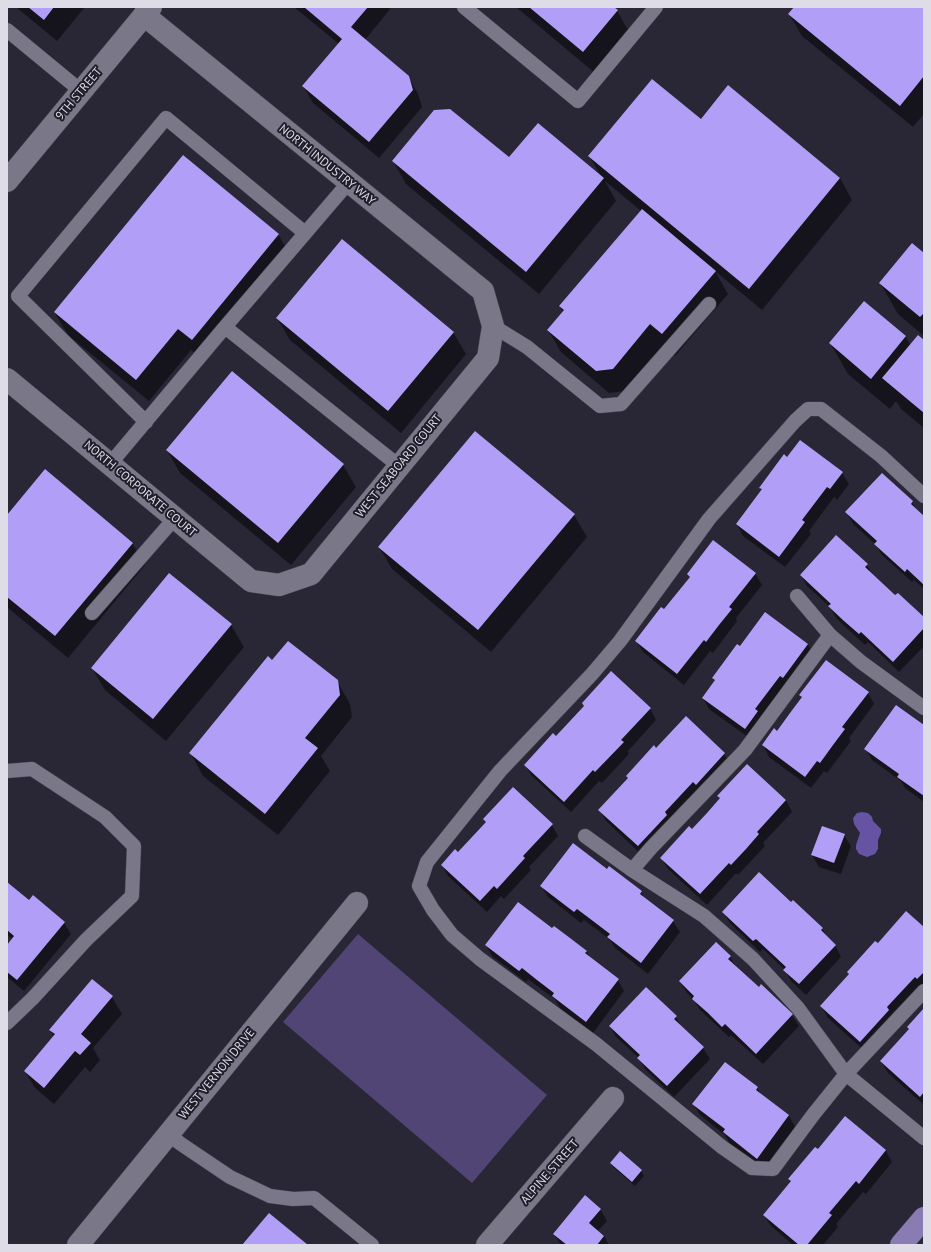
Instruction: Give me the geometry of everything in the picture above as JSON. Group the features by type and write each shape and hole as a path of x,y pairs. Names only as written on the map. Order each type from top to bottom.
{"main road":[{"path":"901,1245 924,1218"}],"street":[{"name":"9TH STREET","path":"7,181 147,11"},
{"name":"NORTH INDUSTRY WAY","path":"147,11 349,182 483,291 493,326"},
{"name":"WEST SEABOARD COURT","path":"279,585 311,574 488,358 493,326"},
{"name":"NORTH CORPORATE COURT","path":"8,382 251,581 279,585"},
{"name":"WEST VERNON DRIVE","path":"78,1245 357,903"},
{"name":"ALPINE STREET","path":"487,1245 613,1098"}],"lane":[{"path":"464,7 578,101 656,7"},
{"path":"7,30 81,91"},
{"path":"146,422 18,296 166,118 305,233"},
{"path":"110,464 349,182"},
{"path":"493,326 527,347 600,406 621,404 709,304"},
{"path":"225,327 399,466"},
{"path":"924,496 881,456 821,409 808,409 795,421 708,519 620,641 597,668 500,771 427,862 419,886 433,910 452,935 480,959 596,1044 722,1147 752,1168 773,1169 846,1074 924,991"},
{"path":"92,613 175,518"},
{"path":"797,596 830,634 861,662 924,708"},
{"path":"632,870 651,848 745,750 830,634"},
{"path":"7,771 32,769 105,817 134,846 132,896 86,940 33,998 7,1023"},
{"path":"585,836 632,870 704,916 753,959 798,1008 846,1074 924,1138"},
{"path":"168,1134 230,1177 270,1196 293,1199 314,1198 372,1245"}],"shaded area":[{"path":"857,813 868,813 881,829 878,840 878,849 875,854 867,857 859,854 856,849 860,833 854,824 853,818"},
{"path":"358,934 547,1095 472,1183 283,1022"}],"building":[{"path":"28,7 54,7 44,20"},
{"path":"304,7 368,7 351,27 409,76 413,90 369,142 302,86 342,39"},
{"path":"529,7 614,7 618,10 583,52"},
{"path":"794,7 924,7 924,76 900,106 788,14"},
{"path":"652,79 701,119 728,85 840,178 749,289 588,156"},
{"path":"450,109 509,157 538,123 604,178 526,272 392,161 434,110"},
{"path":"183,155 279,234 192,340 178,329 136,380 54,312"},
{"path":"642,209 716,271 662,334 650,324 613,369 596,371 547,330 564,310 559,306"},
{"path":"342,239 454,332 388,411 276,318"},
{"path":"912,243 924,253 924,313 920,317 879,283"},
{"path":"864,301 906,336 871,379 829,343"},
{"path":"918,335 924,340 924,413 882,378"},
{"path":"232,371 344,464 278,543 166,450"},
{"path":"475,431 575,514 478,630 378,547"},
{"path":"800,440 843,472 830,489 827,487 802,520 805,522 779,557 736,524 762,489 759,488 784,454 787,457"},
{"path":"45,469 133,543 55,636 7,597 7,515"},
{"path":"882,473 913,501 911,504 924,516 924,585 907,569 905,572 874,544 877,541 845,512"},
{"path":"836,535 868,564 865,567 895,595 898,593 924,617 924,628 893,662 861,632 859,634 844,621 828,606 831,604 800,575"},
{"path":"713,540 756,573 729,607 732,609 706,642 704,640 677,674 635,641 661,607 664,609 690,577 687,574"},
{"path":"169,573 232,624 153,719 91,668"},
{"path":"765,612 808,644 783,678 780,676 755,709 758,711 745,729 702,698 715,680 712,678 737,644 740,646"},
{"path":"288,641 338,680 340,695 305,738 318,748 265,814 189,753 268,656 272,660"},
{"path":"826,660 869,692 842,727 845,729 820,763 817,761 805,777 762,745 774,728 777,731 802,697 799,695"},
{"path":"611,671 651,708 621,740 624,742 595,772 593,770 564,802 524,765 553,733 556,736 584,706 582,703"},
{"path":"896,705 924,725 924,796 897,777 899,774 864,749"},
{"path":"686,716 725,753 696,785 693,782 665,812 667,815 638,846 598,810 628,778 626,776 654,745 656,748"},
{"path":"747,764 786,800 757,832 759,834 746,849 731,865 729,863 700,894 660,858 689,826 692,829 707,813 720,798 717,796"},
{"path":"513,787 553,824 523,856 525,858 497,889 494,886 480,901 441,865 455,849 458,852 486,822 483,819"},
{"path":"822,826 845,834 834,863 811,855"},
{"path":"573,843 607,869 609,866 642,891 640,894 674,920 641,963 607,937 610,934 593,921 577,909 574,912 540,886"},
{"path":"759,872 791,902 793,900 823,928 821,930 836,945 799,984 783,970 786,967 756,939 753,941 722,912"},
{"path":"7,882 29,900 33,895 65,922 17,980 7,972 7,945 14,936 7,930"},
{"path":"518,902 552,928 554,926 570,938 587,951 585,953 619,979 586,1022 552,996 554,993 522,968 519,971 485,945"},
{"path":"906,911 924,927 924,972 917,979 915,977 887,1007 889,1010 860,1042 820,1006 849,974 847,972 875,941 878,943"},
{"path":"716,942 731,956 728,959 759,987 761,984 793,1014 756,1054 725,1024 722,1027 692,999 694,996 679,981"},
{"path":"92,979 113,996 81,1034 91,1043 80,1055 75,1051 44,1088 24,1071 55,1034 49,1030"},
{"path":"646,987 677,1016 674,1019 704,1047 667,1086 637,1058 640,1055 609,1026"},
{"path":"924,1008 924,1092 920,1097 880,1061 909,1029 907,1027"},
{"path":"725,1062 758,1087 756,1090 789,1115 757,1159 723,1132 725,1129 692,1104"},
{"path":"845,1116 886,1150 859,1184 856,1181 829,1213 832,1215 807,1245 799,1245 763,1215 791,1181 788,1179 815,1147 818,1149"},
{"path":"620,1151 642,1170 632,1182 610,1163"},
{"path":"585,1195 601,1209 589,1223 604,1236 597,1245 567,1245 553,1234"},
{"path":"269,1213 308,1245 242,1245"}]}
